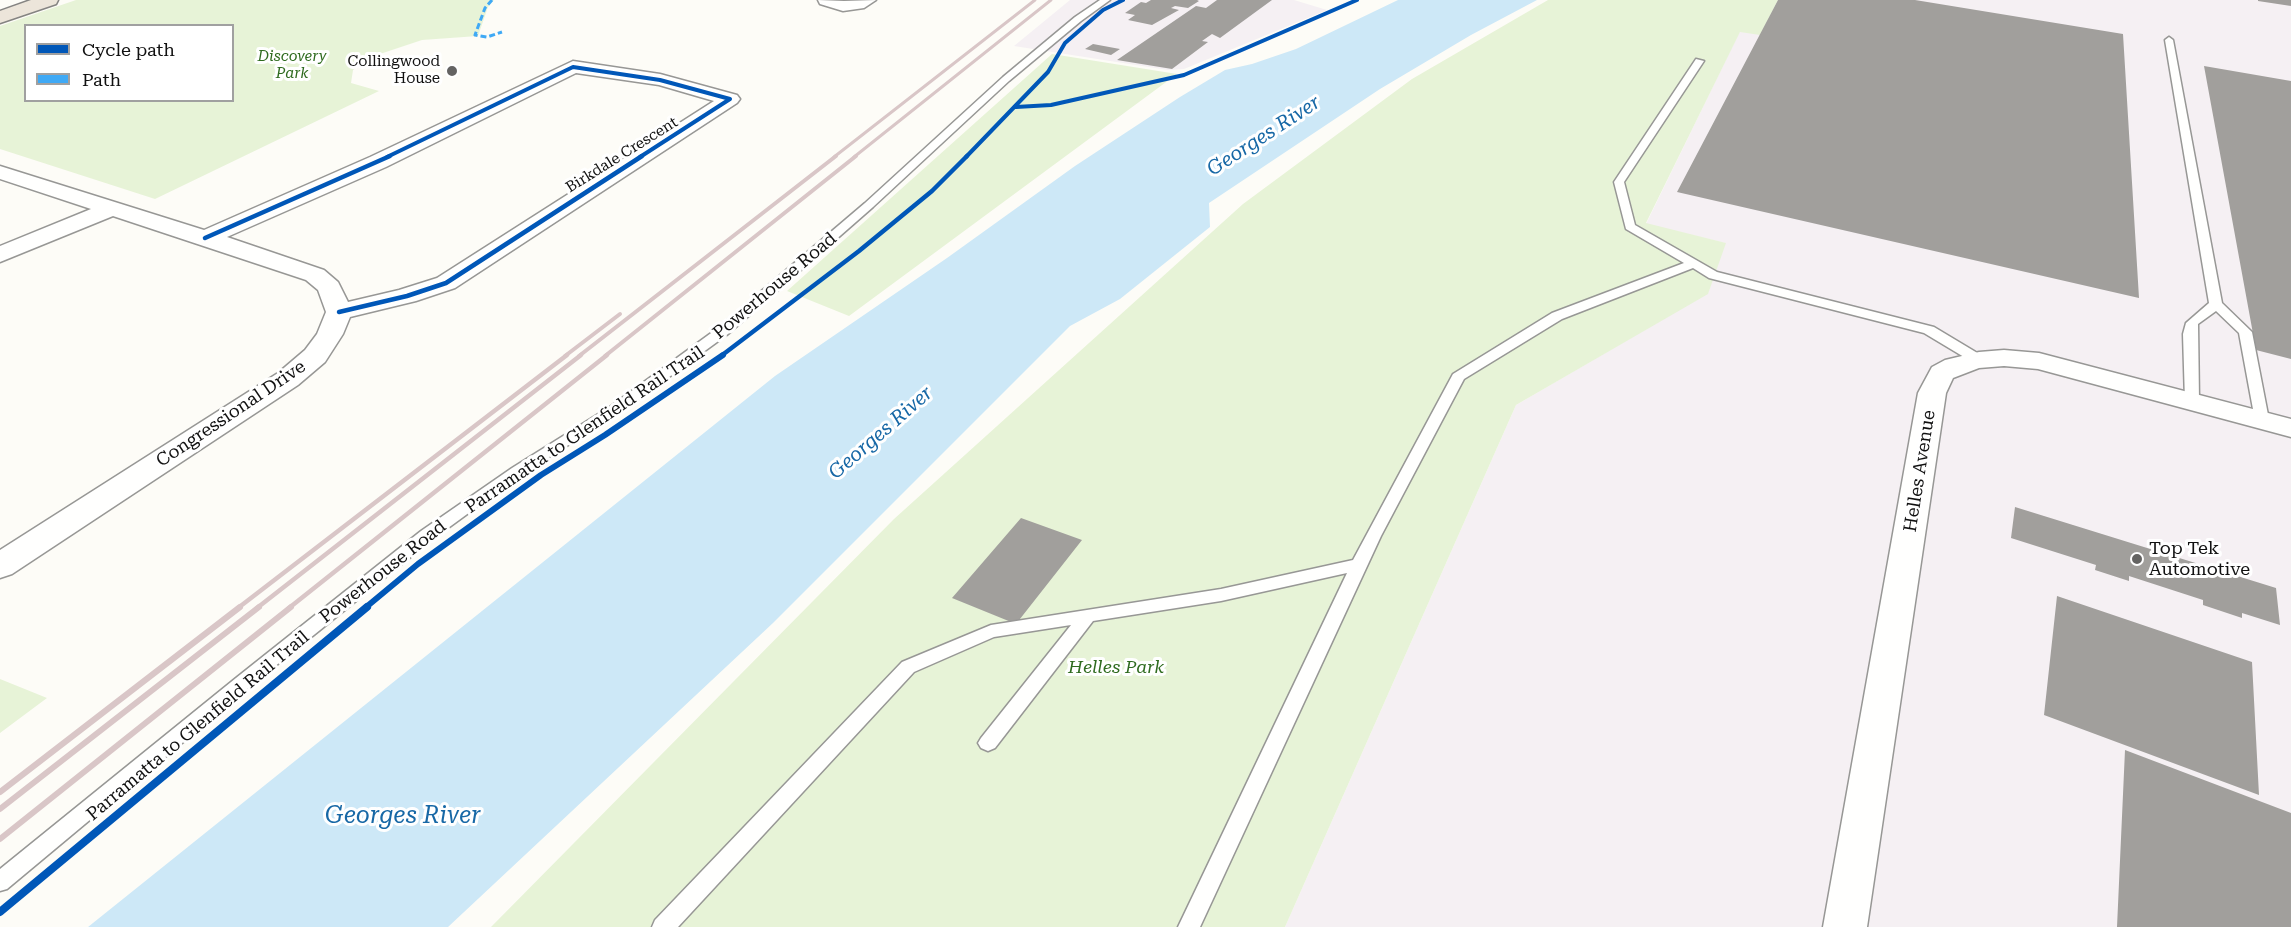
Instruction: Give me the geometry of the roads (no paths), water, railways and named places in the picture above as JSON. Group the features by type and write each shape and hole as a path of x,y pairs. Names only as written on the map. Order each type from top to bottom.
{"highway":[{"path":"0,5 16,0"},
{"path":"0,17 49,0"}],"street":[{"path":"826,0 843,6 868,0"},
{"name":"Birkdale Crescent","path":"205,238 378,162 573,67 660,80 730,99 446,283 407,296 339,312"},
{"path":"0,172 315,275 329,287 339,312"},
{"path":"0,255 112,208"},
{"name":"Congressional Drive","path":"0,566 288,379 315,356 330,334 339,312"},
{"name":"Helles Avenue","path":"1845,927 1932,393 1942,373 1955,366 1979,360 2004,358 2039,361 2276,424"}],"lane":[{"name":"Powerhouse Road","path":"0,882 242,683 428,535 517,471 616,409 723,331 869,205 1006,80 1078,19 1106,0"},
{"path":"2169,40 2216,304 2245,332 2276,424"},
{"path":"1699,61 1619,182 1630,227 1713,274 1929,330 1979,360"},
{"path":"1189,927 1359,565 1458,377 1557,316 1693,264"},
{"path":"2192,401 2190,334 2192,323 2216,304"},
{"path":"663,927 908,667 991,631 1221,594 1359,565"},
{"path":"988,743 1088,616"}],"water":[{"name":"Georges River","path":"1398,0 1537,0 1471,35 1380,89 1209,203 1210,227 1120,299 1070,326 773,623 448,927 88,927 775,376 947,258 1075,166 1180,97 1225,70 1252,64 1296,49"}],"railway":[{"path":"834,157 1035,0"},
{"path":"854,157 1051,0"},
{"path":"579,356 836,156"},
{"path":"605,356 856,156"},
{"path":"565,356 620,314"},
{"path":"238,608 567,355"},
{"path":"257,608 581,355"},
{"path":"289,608 607,355"},
{"path":"0,792 240,607"},
{"path":"0,809 259,607"},
{"path":"0,839 291,607"}],"place":[{"name":"Collingwood House","path":"452,71"},
{"name":"Top Tek Automotive","path":"2137,559"}],"park label":[{"name":"Discovery Park","path":"292,66"},
{"name":"Helles Park","path":"1116,668"}]}
